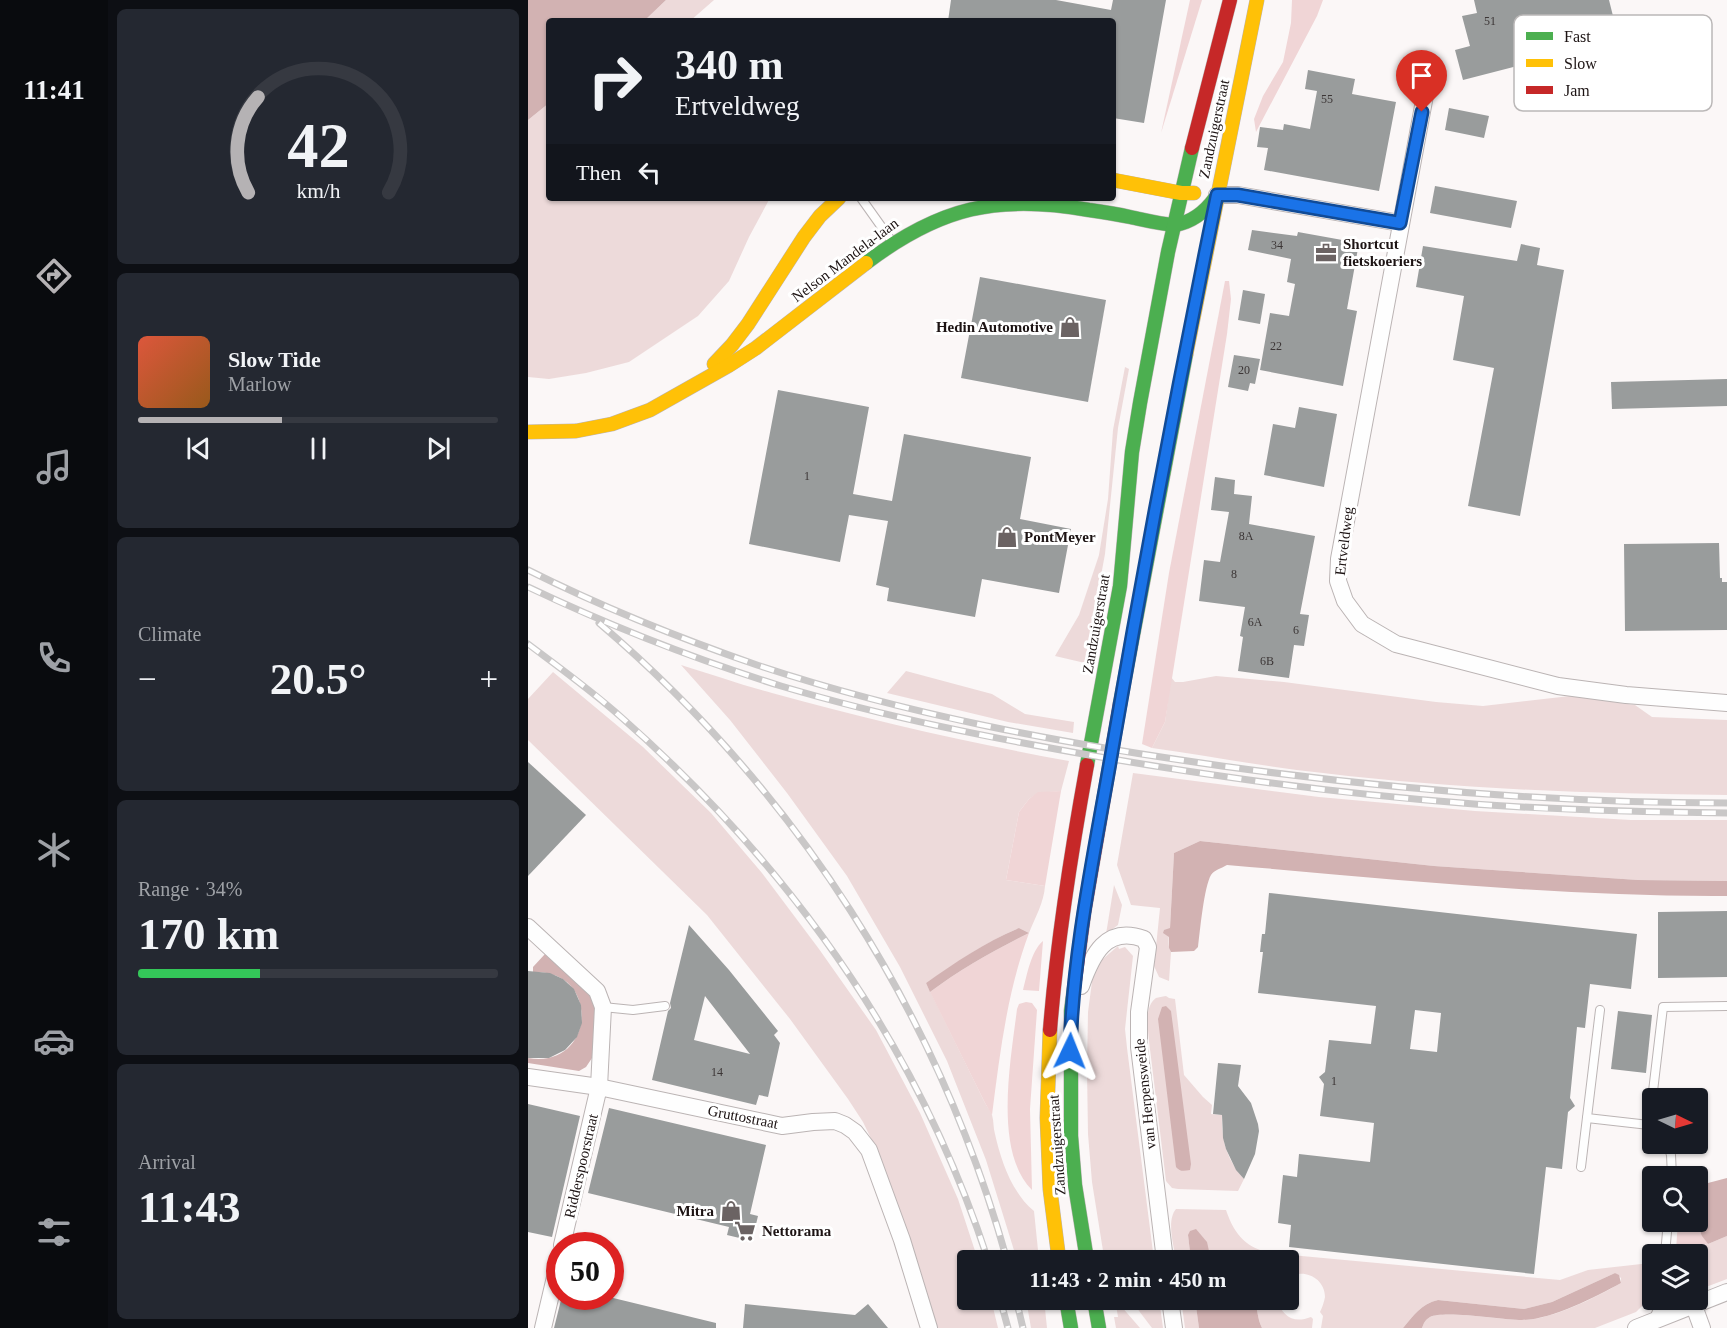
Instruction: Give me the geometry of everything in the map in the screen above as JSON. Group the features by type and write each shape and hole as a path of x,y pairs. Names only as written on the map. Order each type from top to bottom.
{"main road":[{"name":"Zandzuigerstraat","path":"1058,1250 1051,1200 1047,1138 1047,1071 1051,1009 1063,913 1120,584 1134,436 1181,193 1230,0"},
{"name":"Zandzuigerstraat","path":"1085,1250 1075,1185 1071,1136 1070,1071 1071,1011 1084,913 1134,626 1257,0"},
{"path":"1116,181 1181,193 1217,195"},
{"path":"1174,225 1195,219 1217,195"},
{"name":"Nelson Mandela-laan","path":"681,393 725,354 742,334 799,241 835,201"},
{"name":"Nelson Mandela-laan","path":"528,432 576,431 612,424 650,411 756,348 893,243 915,229 962,211 992,205 1034,203 1059,205 1174,225"},
{"path":"1068,1310 1071,1328"},
{"path":"1096,1310 1099,1328"}],"street":[{"name":"Ertveldweg","path":"1426,90 1339,559 1338,581 1345,601 1362,624 1396,644 1558,686 1727,703"},
{"path":"1217,195 1238,195 1400,223"},
{"path":"528,927 597,991 603,1007"},
{"name":"van Herpensweide","path":"1071,1011 1090,962 1097,951 1120,935 1127,934 1144,939 1148,947 1139,1012 1139,1047 1164,1250"},
{"name":"Ridderspoorstraat","path":"565,1232 599,1087 603,1007"},
{"name":"Gruttostraat","path":"528,1077 599,1087 782,1126 835,1121 845,1125 855,1132 869,1150 902,1240 929,1328"},
{"path":"1708,1300 1727,1292"},
{"path":"543,1328 547,1310"},
{"path":"1172,1310 1174,1328"},
{"path":"1636,1328 1683,1310"},
{"path":"1695,1310 1702,1328"}],"lane":[{"path":"863,201 893,243"},
{"path":"603,1007 633,1010 665,1006"},
{"path":"1655,1088 1663,1007 1727,1006"},
{"path":"1581,1167 1600,1010"},
{"path":"1587,1118 1642,1125"},
{"path":"1653,1321 1658,1310"}],"shaded area":[{"path":"528,0 666,0 647,18 546,18 546,105 528,120"},
{"path":"666,0 714,0 693,18 647,18"},
{"path":"1190,0 1202,0 1161,133"},
{"path":"1292,0 1323,0 1317,16 1256,132 1254,119 1263,96 1283,62 1291,23"},
{"path":"546,105 546,201 768,201 729,281 698,316 629,362 586,373 549,379 528,377 528,120"},
{"path":"1225,281 1229,281 1231,299 1227,334 1165,722 1152,748 1142,744 1169,573"},
{"path":"1125,367 1129,369 1118,428 1105,554 1085,663 1055,656 1079,615 1099,555 1108,499 1113,430"},
{"path":"681,665 760,690 846,712 957,739 1069,761 1061,791 1038,793 1029,799 1019,812 1006,880 1045,886 1041,904 1029,933 1019,928 1006,934 971,953 926,983 991,1114 997,1144 1008,1176 1019,1195 1034,1211 1038,1250 1014,1250 986,1160 947,1061 900,967 847,876 787,793 730,720"},
{"path":"906,671 992,694 1025,714 1074,722 1073,733 1008,722 887,693"},
{"path":"553,672 643,747 711,813 762,873 819,949 876,1030 920,1113 958,1199 975,1250 957,1250 957,1310 994,1310 998,1328 938,1328 878,1153 863,1122 790,1019 707,915 528,740 528,699"},
{"path":"1216,676 1483,706 1570,696 1635,705 1652,717 1727,720 1727,795 1575,792 1424,783 1302,771 1152,748 1165,722 1171,677 1175,682 1183,682"},
{"path":"1133,773 1319,797 1475,811 1631,820 1727,820 1727,881 1638,880 1434,866 1200,841 1174,853 1169,981 1159,977 1154,966 1160,908 1131,905 1117,865"},
{"path":"1061,791 1045,886 1006,880 1019,812 1038,792"},
{"path":"1200,841 1434,866 1638,880 1727,881 1727,896 1602,894 1227,865 1211,875 1206,889 1198,947 1194,951 1171,952 1169,937 1163,933 1164,930 1170,928 1174,853"},
{"path":"1114,885 1122,905 1118,925 1106,934"},
{"path":"1019,928 1029,933 978,960 930,992 926,983 983,946"},
{"path":"1029,933 1010,1000 992,1115 930,992 978,960"},
{"path":"1043,941 1039,991 1023,990 1032,957"},
{"path":"1118,946 1119,949 1125,947 1133,956 1125,1029 1153,1250 1103,1250 1092,1182 1088,1134 1088,1012 1093,974 1097,964"},
{"path":"545,954 591,994 598,1010 592,1058 586,1067 579,1071 528,1063 528,1058 550,1058 567,1049 577,1035 582,1018 579,1001 571,986 555,975 533,972 533,967"},
{"path":"1166,996 1175,999 1184,1075 1212,1105 1211,1114 1222,1115 1226,1149 1244,1179 1238,1191 1178,1189 1172,1188 1166,1181 1149,1041 1148,1012 1156,998"},
{"path":"1032,1003 1037,1010 1030,1109 1032,1190 1020,1173 1012,1152 1008,1104 1011,1053 1017,1009 1019,1004"},
{"path":"1166,1006 1171,1011 1191,1164 1190,1170 1186,1171 1176,1167 1158,1019 1162,1007"},
{"path":"1727,1178 1727,1236 1708,1244 1701,1232 1708,1232 1708,1183"},
{"path":"1176,1209 1226,1210 1240,1236 1253,1247 1262,1250 1209,1250 1188,1235 1190,1250 1174,1250 1171,1227"},
{"path":"1196,1229 1207,1242 1209,1250 1190,1250 1188,1235 1190,1231"},
{"path":"1677,1232 1702,1232 1708,1244 1676,1244"},
{"path":"1727,1236 1727,1279 1708,1286 1708,1244"},
{"path":"1299,1256 1560,1280 1588,1270 1642,1264 1642,1306 1636,1312 1595,1328 1422,1328 1427,1319 1437,1315 1522,1320 1546,1316 1586,1301 1621,1283 1621,1278 1615,1273 1552,1302 1524,1309 1438,1300 1422,1307 1403,1328 1321,1328 1323,1316 1320,1312 1325,1297 1324,1290 1313,1276 1299,1274"},
{"path":"1615,1273 1619,1275 1621,1283 1573,1307 1546,1316 1522,1320 1437,1315 1427,1319 1422,1328 1403,1328 1422,1307 1438,1300 1524,1309 1552,1302"},
{"path":"1028,1310 1045,1310 1047,1328 1031,1328"},
{"path":"1117,1310 1124,1310 1140,1328 1116,1328 1114,1317 1118,1317"},
{"path":"1138,1310 1161,1310 1163,1328 1152,1328"},
{"path":"1183,1310 1197,1310 1199,1328 1185,1328"},
{"path":"1197,1310 1257,1310 1262,1328 1199,1328"},
{"path":"1257,1310 1282,1310 1294,1319 1311,1317 1313,1319 1312,1328 1262,1328"}],"building":[{"path":"951,0 1056,0 1111,10 1113,0 1166,0 1144,123 1116,118 1116,18 948,18"},
{"path":"1474,0 1609,0 1613,15 1514,15 1514,67 1463,80 1455,50 1470,46 1462,16 1477,13"},
{"path":"1308,70 1355,79 1352,94 1396,102 1379,191 1264,170 1268,148 1257,147 1260,127 1283,130 1284,124 1310,129 1317,91 1305,89"},
{"path":"1449,108 1489,116 1484,138 1445,130"},
{"path":"1435,186 1517,201 1511,228 1430,213"},
{"path":"1252,230 1297,236 1298,232 1359,243 1347,309 1357,311 1343,386 1260,370 1270,313 1289,316 1295,284 1287,282 1291,259 1248,250"},
{"path":"1521,244 1540,248 1537,265 1564,270 1520,516 1468,506 1494,368 1453,360 1464,296 1416,287 1423,246 1517,261"},
{"path":"980,277 1106,300 1088,402 961,378"},
{"path":"1243,290 1265,294 1260,324 1238,320"},
{"path":"1234,355 1260,359 1255,384 1250,383 1248,391 1228,387"},
{"path":"1727,379 1727,406 1612,409 1611,382"},
{"path":"778,390 869,407 853,494 892,501 904,434 1031,457 1020,519 1071,529 1059,593 982,579 975,617 887,601 889,588 876,585 888,521 849,515 840,562 749,544"},
{"path":"1299,407 1337,414 1324,487 1264,475 1273,424 1295,428"},
{"path":"1215,477 1235,480 1234,494 1252,496 1249,524 1315,536 1300,614 1309,615 1304,646 1294,645 1289,678 1238,671 1243,637 1240,636 1245,607 1199,601 1204,560 1220,562 1229,512 1211,510"},
{"path":"1719,543 1720,578 1722,582 1727,582 1727,630 1625,631 1624,544"},
{"path":"528,762 586,815 528,876"},
{"path":"1269,893 1637,934 1631,989 1590,984 1585,1028 1577,1027 1570,1098 1575,1106 1568,1112 1562,1169 1546,1167 1534,1274 1289,1247 1291,1225 1278,1223 1283,1175 1297,1177 1299,1154 1370,1162 1374,1123 1320,1116 1324,1084 1319,1077 1325,1072 1329,1040 1371,1044 1376,1006 1258,993 1263,952 1260,952 1262,934 1265,934","holes":["1415,1010 1441,1013 1437,1052 1410,1049"]},
{"path":"1727,911 1727,977 1658,978 1658,912"},
{"path":"689,925 778,1031 774,1035 780,1043 768,1097 759,1095 756,1105 652,1080 668,1011 671,1008 670,1003","holes":["705,996 750,1054 694,1040"]},
{"path":"528,971 550,973 563,979 574,989 581,1005 582,1023 577,1037 565,1050 549,1058 528,1058"},
{"path":"1618,1011 1652,1015 1646,1073 1611,1069"},
{"path":"1218,1063 1241,1065 1238,1086 1251,1103 1258,1124 1255,1154 1244,1179 1236,1170 1226,1149 1222,1115 1213,1114"},
{"path":"528,1104 580,1116 553,1232 546,1232 546,1236 528,1232"},
{"path":"609,1108 766,1145 750,1214 758,1216 752,1241 727,1235 729,1227 588,1193"},
{"path":"624,1301 716,1323 716,1328 554,1328 558,1310 624,1310"},
{"path":"745,1304 855,1315 868,1304 888,1328 743,1328"}],"railway":[{"path":"528,570 641,621 757,665 871,699 1045,738 1222,766 1411,788 1600,800 1727,803"},
{"path":"528,587 653,641 781,686 902,718 1024,743 1195,772 1372,795 1528,807 1727,813"},
{"path":"599,623 670,688 736,758 796,832 851,911 899,993 941,1079 977,1168 1004,1250"},
{"path":"528,644 610,707 682,774 740,834 793,898 842,964 886,1033 925,1105 959,1181 984,1250"},
{"path":"1003,1310 1008,1328"},
{"path":"1019,1310 1023,1328"}],"traffic: fast":[{"path":"1087,765 1120,586 1132,452 1140,403 1168,252 1192,148"},
{"path":"866,263 919,229 945,217 971,210 998,205 1056,205 1175,225 1198,216 1215,198"},
{"path":"1120,704 1186,354"},
{"path":"1074,989 1071,1011 1071,1136 1075,1185 1085,1250"},
{"path":"1068,1310 1071,1328"},
{"path":"1096,1310 1099,1328"}],"traffic: slow":[{"path":"1186,354 1257,0"},
{"path":"1116,181 1181,193 1194,193"},
{"path":"714,364 748,324 804,237 820,216 836,201"},
{"path":"528,432 576,431 612,424 650,410 756,348 866,263"},
{"path":"1050,1030 1047,1118 1050,1189 1058,1250"}],"traffic: jam":[{"path":"1192,148 1230,0"},
{"path":"1074,989 1084,913 1120,704"},
{"path":"1050,1030 1065,897 1087,765"}],"place":[{"name":"Shortcut fietskoeriers","path":"1326,253"},
{"name":"Hedin Automotive","path":"1070,327"},
{"name":"PontMeyer","path":"1007,537"},
{"name":"Mitra","path":"731,1211"},
{"name":"Nettorama","path":"745,1231"}],"route":[{"path":"1070,1051 1071,1011 1084,913 1151,534 1217,195 1238,195 1400,223 1422,112"}]}
